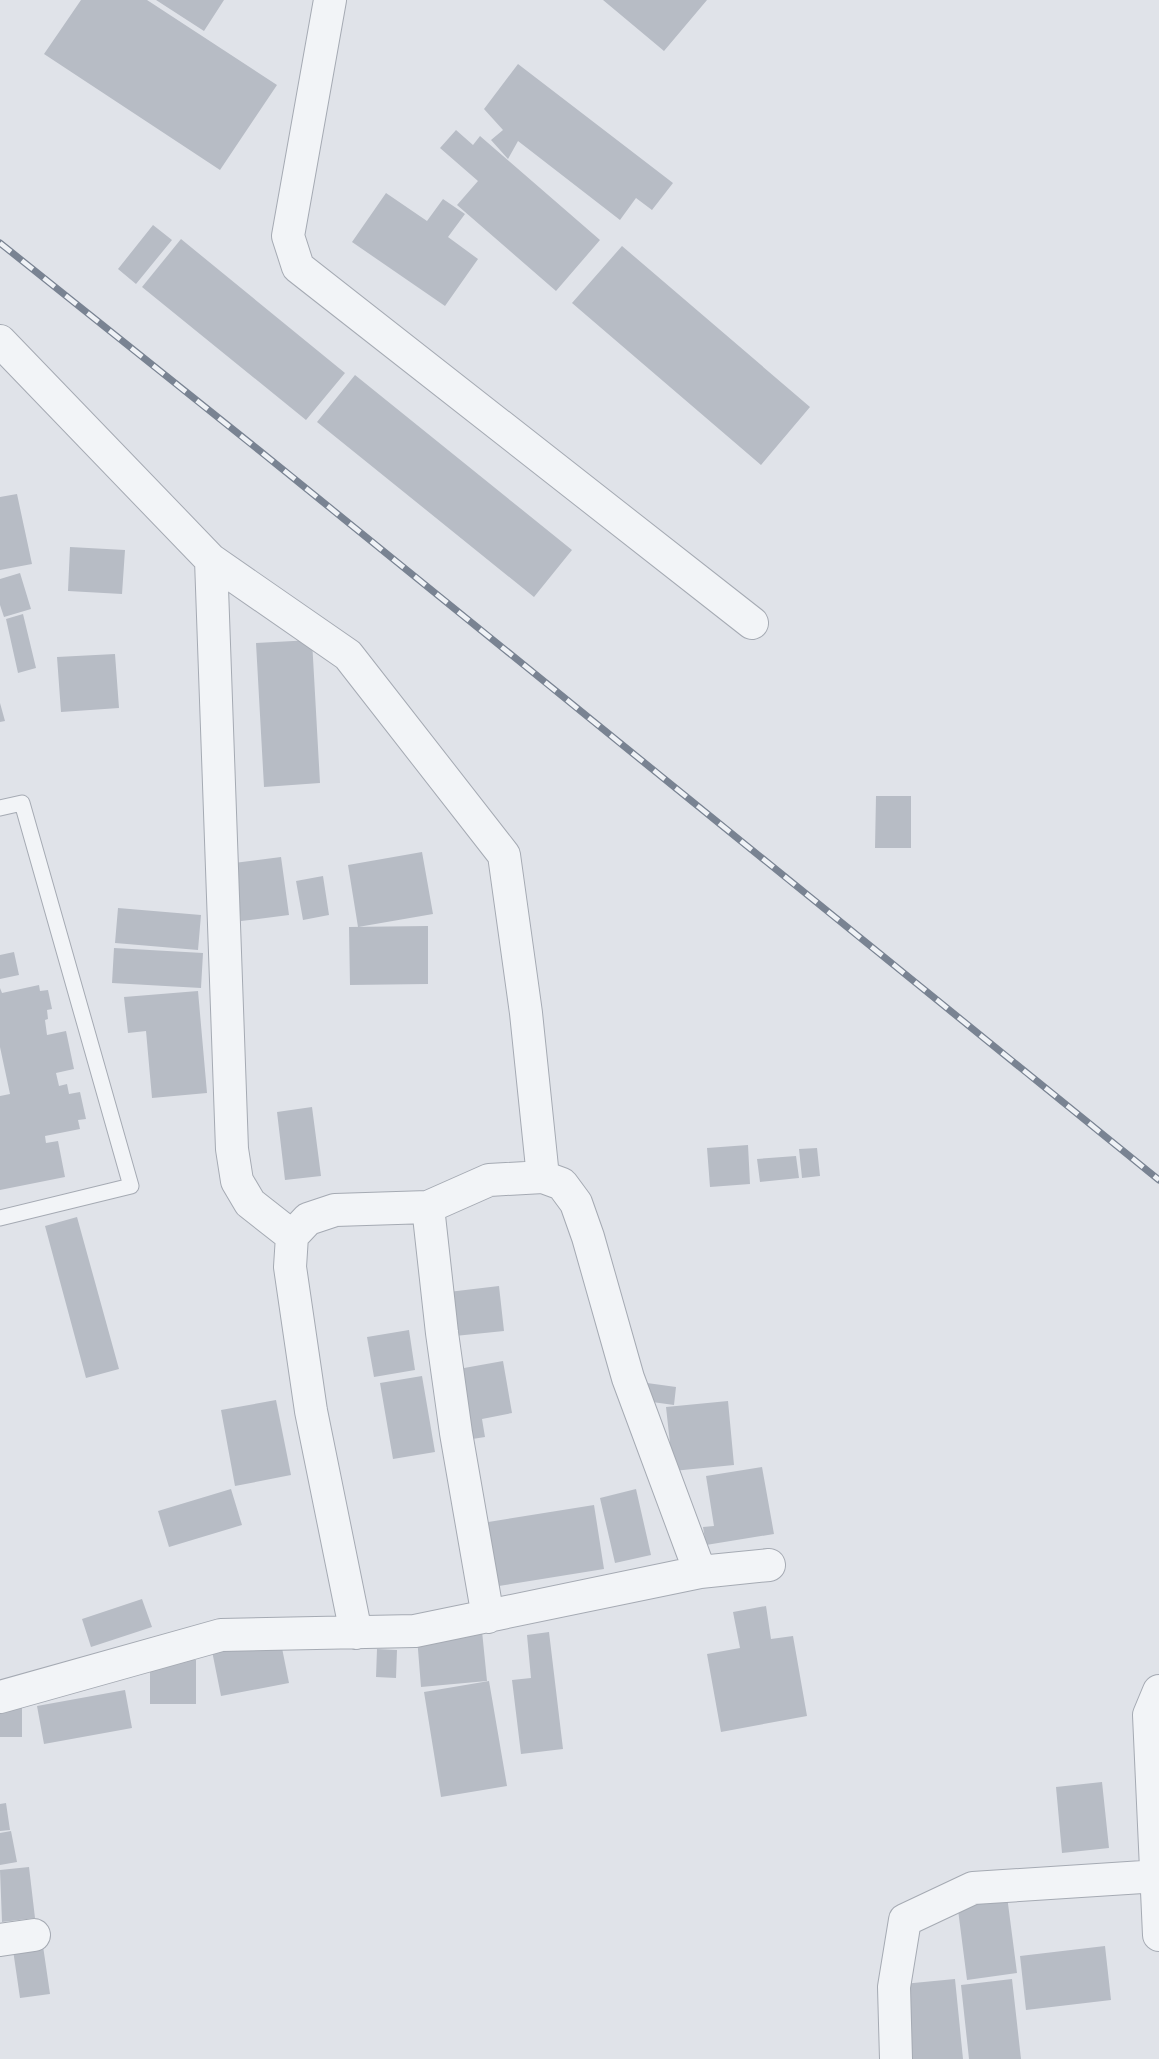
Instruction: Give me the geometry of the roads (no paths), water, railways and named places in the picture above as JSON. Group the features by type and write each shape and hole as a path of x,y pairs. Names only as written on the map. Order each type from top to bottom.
{"street":[{"path":"330,0 288,236 298,267 752,623"},
{"path":"0,341 211,560 348,655 504,855 526,1014 543,1178"},
{"path":"211,560 232,1149 237,1181 250,1203 292,1236"},
{"path":"356,1633 311,1411 290,1267 292,1236 308,1219 335,1209 428,1207 489,1180 543,1178 562,1184 576,1203 588,1237 628,1378 700,1572"},
{"path":"428,1207 456,1433 488,1617"},
{"path":"0,1697 221,1635 415,1631 700,1572 769,1565"},
{"path":"1159,1691 1149,1714 1159,1935"},
{"path":"896,2059 894,1987 905,1920 973,1888 1158,1876"},
{"path":"0,1940 34,1935"}],"lane":[{"path":"0,808 21,803 131,1186 0,1218"}],"railway":[{"path":"0,243 1159,1180"}]}
